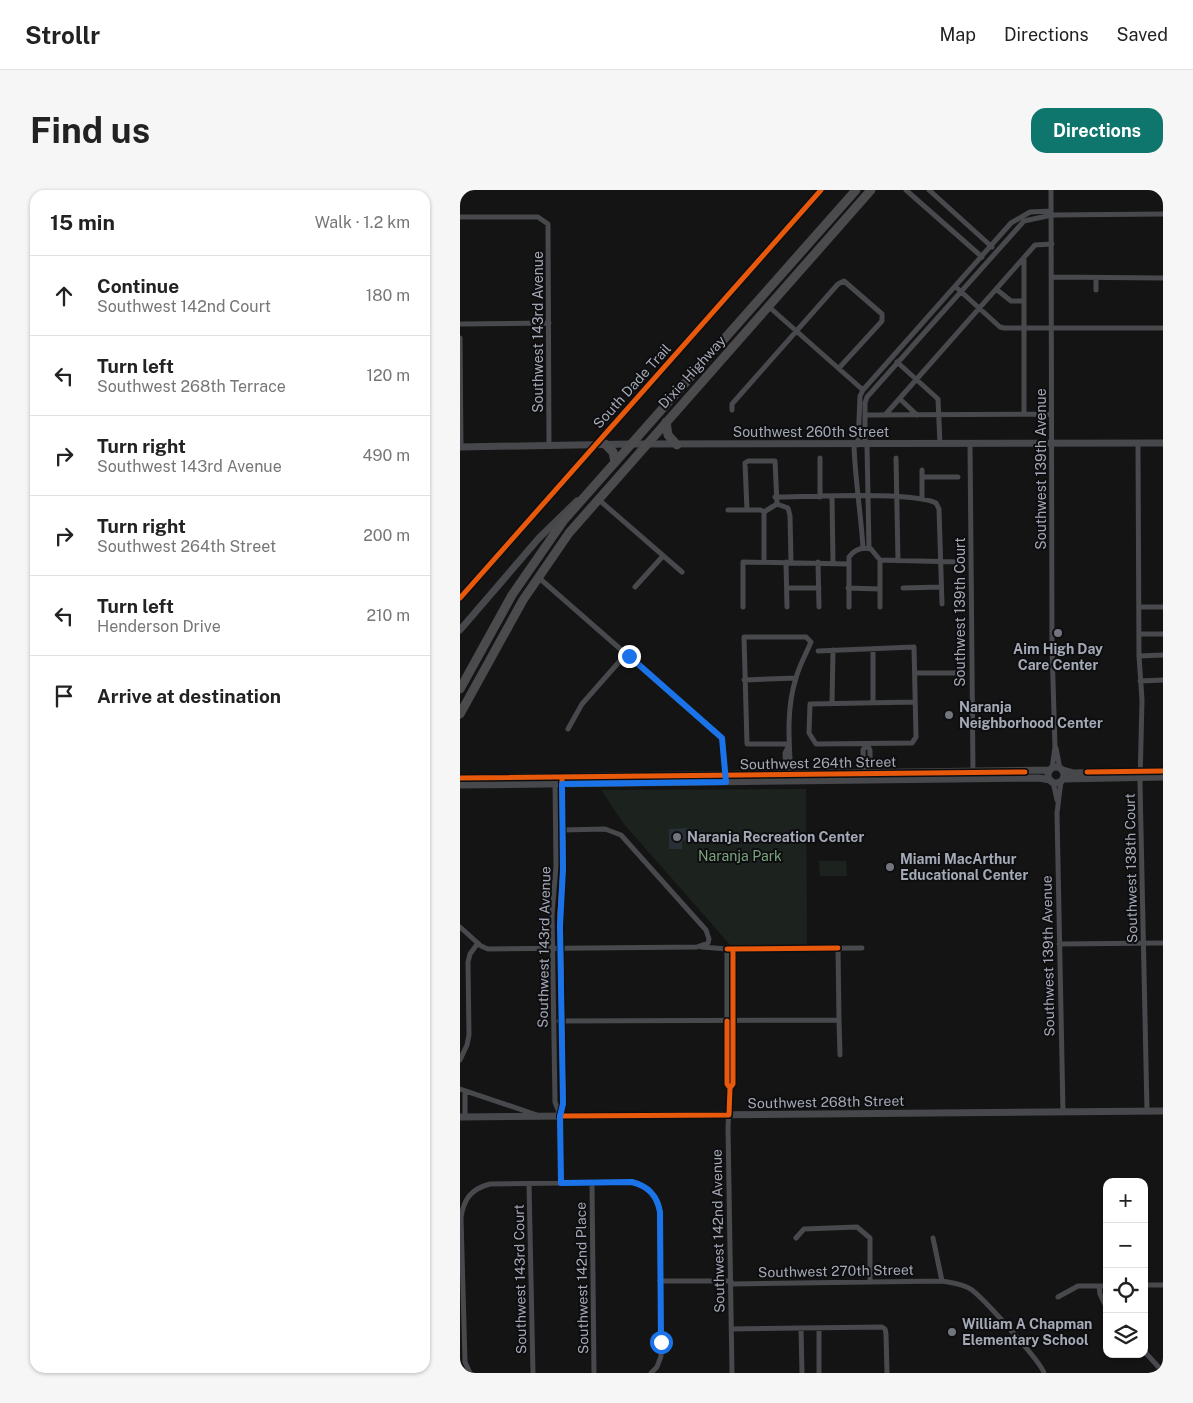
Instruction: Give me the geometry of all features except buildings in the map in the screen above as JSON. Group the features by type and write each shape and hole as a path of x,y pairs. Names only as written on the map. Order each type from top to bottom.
{"highway":[{"name":"Dixie Highway","path":"460,688 498,617 527,570 583,497 856,190"},
{"name":"Dixie Highway","path":"460,714 510,622 538,576 569,533 871,190"},
{"path":"666,422 668,435 677,445"},
{"path":"605,444 613,452 615,462"},
{"path":"527,570 538,576"}],"street":[{"path":"906,190 987,262"},
{"path":"929,190 996,251"},
{"name":"Southwest 139th Avenue","path":"1051,190 1052,648 1056,747 1061,770"},
{"path":"960,562 898,562 880,560 866,548 860,497 855,474 867,397 1024,221 1052,213"},
{"path":"866,548 869,523 869,497 861,445 860,396 863,390 1011,223 1023,214 1163,214"},
{"name":"Southwest 143rd Avenue","path":"460,217 538,217 545,220 548,226 549,446"},
{"path":"885,415 1036,245 1052,244"},
{"path":"1024,259 1024,414"},
{"path":"1052,277 1163,278"},
{"path":"1096,278 1096,290"},
{"path":"732,410 732,404 838,284 844,281 882,314 882,321 839,368"},
{"path":"955,287 1000,327 1163,328"},
{"path":"996,290 1011,301 1023,301"},
{"path":"768,306 863,390"},
{"path":"460,324 549,323"},
{"path":"460,338 460,447"},
{"path":"897,362 938,399 940,444"},
{"path":"900,399 917,415"},
{"path":"865,415 1052,414"},
{"name":"Southwest 260th Street","path":"460,447 605,444 1163,444"},
{"name":"Southwest 139th Court","path":"970,444 973,776"},
{"name":"Southwest 138th Court","path":"1138,444 1139,656 1147,1111"},
{"path":"820,458 820,497"},
{"path":"896,458 898,562"},
{"path":"746,510 745,462 748,461 775,461 775,497 777,504"},
{"path":"922,470 922,498"},
{"path":"922,477 958,477"},
{"path":"460,630 562,514 583,497"},
{"path":"775,497 897,497 922,498 936,503 939,509 942,604"},
{"path":"832,497 833,562"},
{"path":"598,499 682,572"},
{"path":"764,512 777,504"},
{"path":"777,504 788,508 790,516 787,607"},
{"path":"728,510 761,510 764,512"},
{"path":"764,512 764,562"},
{"path":"862,523 869,523"},
{"path":"849,607 848,564 851,555 866,548"},
{"path":"634,588 663,556"},
{"path":"880,560 880,607"},
{"path":"743,608 743,562 833,562 848,564"},
{"path":"818,562 819,607"},
{"path":"511,572 519,568 527,570"},
{"path":"538,576 722,738 726,779"},
{"path":"903,588 941,587"},
{"path":"787,588 819,588"},
{"path":"848,588 880,589"},
{"path":"1140,607 1163,606"},
{"path":"1139,634 1163,634"},
{"path":"789,744 747,744 744,637 806,637 811,642 796,678 791,702 789,775"},
{"path":"818,651 914,647 916,737 912,743 816,744 809,733 810,704 915,702"},
{"path":"873,649 873,702"},
{"path":"832,704 833,650"},
{"path":"568,729 582,704 626,654"},
{"path":"1139,656 1163,656"},
{"path":"915,673 956,673"},
{"path":"744,680 796,678"},
{"path":"1140,681 1163,680"},
{"path":"867,744 870,759 867,774"},
{"path":"867,744 863,750 863,760 867,774"},
{"name":"Southwest 139th Avenue","path":"1051,769 1056,747"},
{"path":"863,760 870,759"},
{"path":"1051,769 1051,781"},
{"name":"Southwest 264th Street","path":"460,785 559,781 973,776 1051,769 1061,770"},
{"path":"1163,771 1141,774 1062,780 1061,770 1072,773 1141,774 1163,778"},
{"name":"Southwest 264th Street","path":"726,779 789,775 867,774 1062,780"},
{"name":"Southwest 264th Street","path":"460,778 559,781"},
{"name":"Southwest 139th Avenue","path":"1062,780 1057,800 1062,1112"},
{"name":"Southwest 143rd Avenue","path":"559,781 563,830 561,948 563,1104 560,1116 561,1183"},
{"name":"Southwest 143rd Avenue","path":"559,781 553,948 555,1104 560,1116"},
{"name":"Southwest 139th Avenue","path":"1051,781 1057,800"},
{"path":"563,830 605,829 617,832 706,930 709,936 708,944 701,947"},
{"path":"460,926 478,943 488,948 862,948"},
{"path":"460,1060 467,1045 469,1035 468,958 478,943"},
{"path":"1059,944 1163,943"},
{"path":"838,948 840,1055"},
{"name":"Southwest 142nd Avenue","path":"730,949 730,1021 727,1084 730,1088 732,1373"},
{"path":"554,1021 839,1020"},
{"path":"462,1116 463,1090 540,1116"},
{"name":"Southwest 268th Street","path":"462,1116 1163,1111"},
{"path":"470,1373 465,1362 461,1217 464,1202 469,1194 490,1184 632,1182 641,1184 655,1196 660,1212 661,1356 657,1366 651,1373"},
{"name":"Southwest 142nd Place","path":"592,1183 594,1373"},
{"name":"Southwest 143rd Court","path":"529,1184 533,1373"},
{"path":"796,1238 804,1229 857,1227 870,1238 870,1282"},
{"path":"933,1238 942,1281"},
{"name":"Southwest 270th Street","path":"660,1281 942,1281 972,1290 1000,1319 1044,1373"},
{"path":"1148,1285 1163,1285"},
{"path":"1058,1297 1078,1286 1103,1286"},
{"path":"1099,1286 1103,1300"},
{"path":"731,1329 882,1327 885,1329 887,1373"},
{"path":"802,1328 802,1373"},
{"path":"819,1328 819,1373"},
{"path":"1148,1355 1163,1372"}],"green space":[{"name":"Naranja Park","path":"806,789 807,946 732,947 624,824 601,790"},
{"path":"819,861 846,861 847,876 820,876"}],"shaded area":[{"path":"688,828 688,840 682,841 682,849 669,849 669,829"}],"cycle path":[{"name":"South Dade Trail","path":"460,598 821,190"},
{"path":"1087,772 1163,771"},
{"path":"460,778 1025,772"},
{"path":"562,777 563,869 560,913 563,1104 560,1116 729,1115 730,1088"},
{"path":"727,949 838,948"},
{"path":"727,1021 727,1084 730,1088 733,1084 733,949"}],"place":[{"name":"Aim High Day Care Center","path":"1058,633"},
{"name":"Naranja Neighborhood Center","path":"949,715"},
{"name":"Naranja Recreation Center","path":"677,837"},
{"name":"Miami MacArthur Educational Center","path":"890,867"},
{"name":"William A Chapman Elementary School","path":"952,1332"}],"route":[{"path":"629,656 722,738 726,782 562,784 563,869 560,912 563,1104 560,1116 561,1183 632,1182 641,1184 655,1196 660,1212 661,1342"}]}
